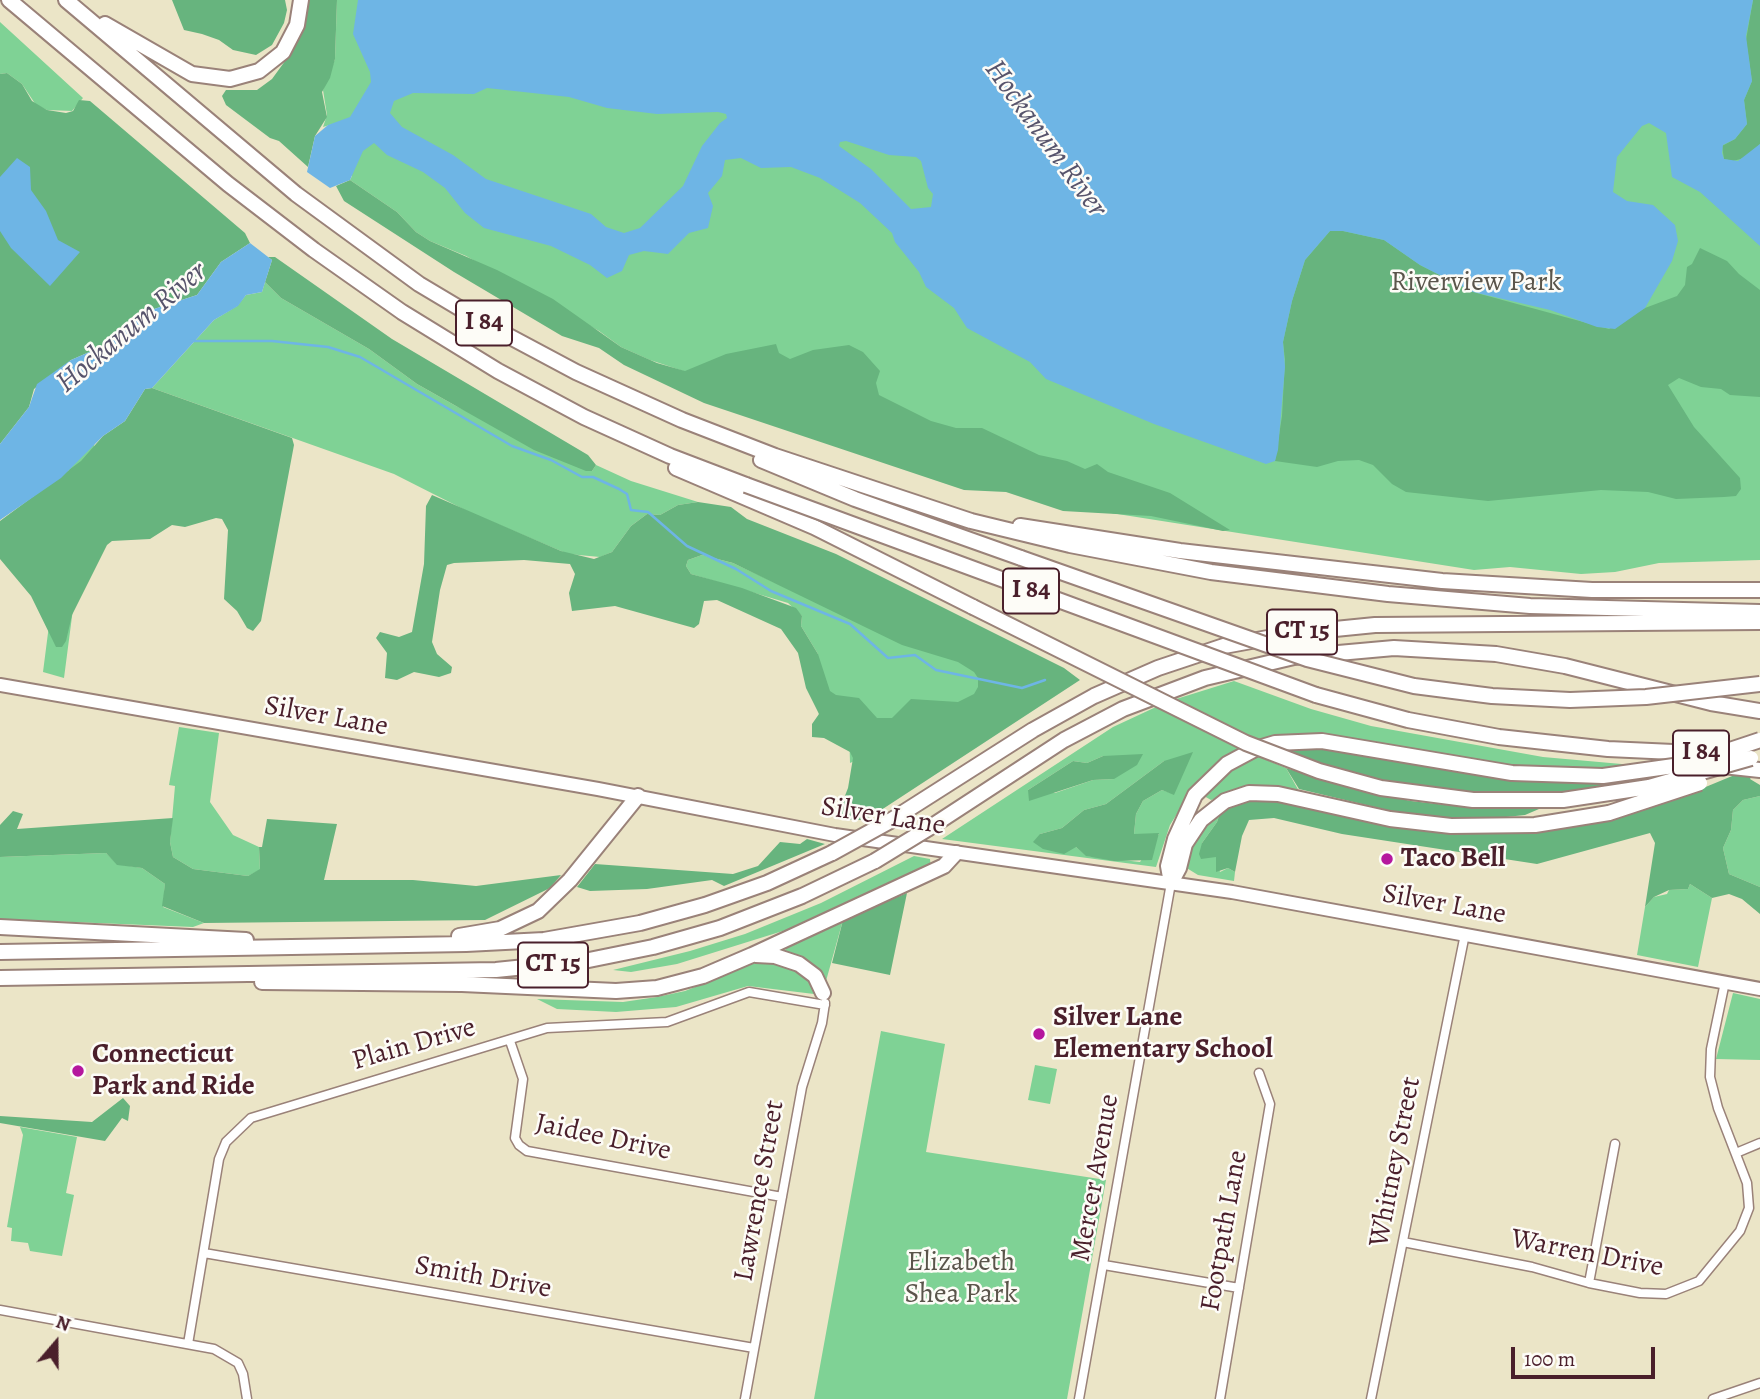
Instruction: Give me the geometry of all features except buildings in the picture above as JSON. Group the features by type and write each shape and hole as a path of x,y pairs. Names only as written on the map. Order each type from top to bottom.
{"highway":[{"name":"I 84","path":"9,0 228,184 345,272 486,364 611,430 744,490 1316,695 1466,731 1559,744 1643,751 1698,763 1758,758"},
{"path":"68,2 184,70 206,78 223,80 252,74 278,57 295,32 300,0"},
{"name":"I 84","path":"68,2 278,180 393,266 527,347 668,414 810,468 971,521 1124,557 1300,585 1530,606 1760,612"},
{"path":"668,414 745,453 828,489 1307,659 1426,688 1505,698 1570,700 1646,697 1760,684"},
{"path":"744,490 1232,736 1295,763 1347,780 1447,798 1545,801 1649,788 1758,758"},
{"path":"971,521 1039,528 1180,551 1442,581 1583,590 1760,590"},
{"name":"CT 15","path":"0,952 510,943 608,930 705,905 767,883 832,853 890,821 1073,706 1158,668 1224,646 1295,633 1375,625 1760,622"},
{"name":"CT 15","path":"0,978 496,970 593,959 662,945 737,922 818,889 875,860 1064,740 1115,713 1187,684 1294,657 1394,648 1496,654 1565,666 1711,702 1760,711"},
{"path":"1171,883 1168,866 1175,839 1197,793 1227,764 1255,749 1275,743 1322,741 1512,773 1603,776 1688,764 1760,740"},
{"path":"1171,883 1180,868 1185,844 1200,820 1225,801 1249,793 1278,794 1390,818 1451,826 1535,825 1609,813 1682,790 1758,758"},
{"path":"363,946 417,937 475,934 527,918 560,891 626,814 638,796"},
{"path":"212,975 283,984 462,984 631,991 689,981 752,955 944,866 956,853"},
{"path":"0,927 178,934 313,947"},
{"path":"752,955 775,956 799,964 815,976 824,999"}],"main road":[{"name":"Silver Lane","path":"0,685 638,796 835,835 1171,883 1760,989"}],"street":[{"name":"Mercer Avenue","path":"1079,1399 1171,883"},
{"name":"Whitney Street","path":"1371,1399 1465,934"},
{"name":"Warren Drive","path":"1404,1242 1532,1267 1589,1283 1666,1294 1699,1280 1733,1242 1746,1219 1749,1197 1710,1077 1712,1049 1725,982"},
{"name":"Plain Drive","path":"188,1344 219,1159 226,1142 251,1118 547,1028 572,1025 635,1026 667,1022 749,992 824,999"},
{"name":"Lawrence Street","path":"745,1399 802,1087 824,999"},
{"name":"Jaidee Drive","path":"510,1041 523,1079 515,1138 527,1151 782,1197"},
{"name":"Footpath Lane","path":"1220,1399 1270,1104 1259,1073"},
{"path":"1736,1153 1760,1143"},
{"path":"1589,1283 1615,1144"},
{"name":"Smith Drive","path":"204,1253 754,1348"},
{"path":"1104,1265 1239,1288"},
{"path":"0,1310 214,1349 238,1363 247,1399"},
{"path":"1713,1399 1760,1383"}],"green space":[{"path":"172,0 285,0 287,10 284,23 272,45 256,55 233,50 219,40 184,30"},
{"path":"308,0 337,0 335,59 330,78 322,92 327,117 315,136 308,167 279,141 270,138 226,105 222,96 226,90 257,90 272,79 288,57"},
{"name":"Riverview Park","path":"337,0 1760,0 1760,560 1659,563 1615,572 1581,574 1510,567 1474,570 1111,513 650,360 621,347 599,331 466,256 430,241 416,232 397,212 350,180 352,176 336,123 323,127 327,115 323,90 335,59"},
{"path":"1753,0 1760,0 1760,144 1744,158 1733,161 1724,159 1722,146 1735,139 1747,124 1744,100 1752,81 1746,40"},
{"path":"0,22 83,98 72,111 47,110 36,105 22,84 7,73 0,74"},
{"path":"7,73 22,84 32,101 47,110 66,113 73,111 79,100 90,101 245,233 250,243 221,262 197,295 151,310 103,346 71,360 34,389 29,407 0,444 0,74"},
{"path":"350,180 397,212 416,232 430,241 497,270 553,299 621,347 657,363 685,371 726,354 776,344 779,353 790,359 813,350 849,345 863,352 880,371 876,383 879,395 931,421 956,428 982,428 1039,455 1067,461 1085,469 1097,464 1108,472 1170,493 1230,530 1223,531 1151,516 1063,511 1006,492 964,490 704,403 624,365 599,348 562,336 454,272 344,201 336,186"},
{"path":"1330,231 1343,231 1384,240 1420,265 1473,292 1609,329 1645,308 1677,296 1685,285 1687,267 1692,264 1700,248 1727,261 1760,290 1760,397 1730,395 1721,389 1701,387 1679,378 1668,385 1694,427 1740,478 1741,489 1736,496 1724,497 1676,499 1648,492 1601,490 1488,501 1406,492 1392,484 1373,465 1359,460 1338,461 1317,467 1275,461 1282,416 1285,360 1283,342 1292,301 1305,260"},
{"path":"268,257 275,257 392,339 588,455 596,465 592,471 586,471 534,450 417,384 369,349 281,298 265,282 272,260"},
{"path":"265,282 281,298 369,349 417,384 456,406 592,471 596,465 631,481 698,502 678,505 660,515 647,514 631,526 612,552 600,557 568,554 469,512 394,474 152,388 214,320 237,306 246,295 262,292"},
{"path":"152,388 292,438 294,445 261,621 253,631 247,628 237,611 224,599 228,530 222,519 216,518 185,527 172,525 150,539 112,541 107,545 72,615 66,641 62,647 56,647 31,596 0,559 0,521 81,461 103,436 125,421 145,389"},
{"path":"96,432 64,678 43,672 71,453"},
{"path":"432,495 561,551 594,559 612,552 631,526 647,514 660,515 678,505 698,502 731,507 747,519 836,554 1064,668 1080,680 872,816 863,820 850,820 841,817 839,811 848,788 853,758 850,752 824,738 812,737 812,724 819,714 806,688 798,653 781,629 717,600 704,601 699,624 694,628 615,606 572,611 569,593 575,574 570,564 524,560 454,563 447,565 440,590 432,642 437,654 452,667 451,673 439,677 414,672 397,680 385,678 387,653 376,638 380,632 399,637 412,632 424,564 426,506","holes":["702,555 733,563 902,645 958,662 974,672 978,678 978,687 974,694 958,702 911,699 892,718 877,718 859,698 836,695 830,691 818,654 801,626 802,616 796,608 742,588 691,574 686,566 688,560"]},
{"path":"702,555 733,563 844,615 1058,671 980,703 850,763 849,727 819,723 818,654 801,626 802,616 788,603 691,574 686,566 688,560"},
{"path":"1234,681 1311,709 1371,726 1543,757 1644,766 1603,770 1513,767 1328,735 1295,734 1258,741 1173,700"},
{"path":"1156,707 1242,749 1222,760 1199,779 1170,825 1156,867 942,839 1113,727","holes":["1103,756 1114,779 1093,780 1055,793 1028,790 1073,761 1087,763","1164,761 1174,794 1162,790 1143,801 1136,814 1134,834 1159,834 1140,862 1087,856 1076,847 1040,834 1062,828 1084,810 1106,804"]},
{"path":"179,727 219,733 210,802 233,835 259,847 260,870 248,876 193,869 173,857 170,842 175,786 169,785"},
{"path":"1305,746 1499,779 1580,783 1665,777 1551,794 1479,795 1400,785 1329,768 1281,751"},
{"path":"1193,752 1174,795 1162,790 1143,801 1136,814 1134,834 1159,833 1152,860 1114,861 1086,856 1076,847 1064,854 1043,849 1033,842 1040,834 1062,828 1084,810 1106,804 1164,761"},
{"path":"1143,754 1137,765 1114,779 1093,780 1029,801 1028,790 1073,761 1087,763 1103,756"},
{"path":"1257,756 1286,768 1300,793 1253,786 1211,800 1204,796 1223,775"},
{"path":"1286,768 1349,788 1411,801 1464,807 1539,809 1525,815 1478,820 1408,815 1299,789"},
{"path":"1737,774 1752,776 1750,779 1760,785 1760,796 1743,800 1733,810 1731,830 1723,848 1729,874 1760,887 1760,914 1742,899 1729,894 1712,898 1690,884 1688,889 1669,890 1654,897 1645,907 1655,843 1650,833 1537,864 1342,834 1274,818 1249,820 1242,836 1235,872 1228,868 1216,872 1216,857 1201,859 1199,854 1202,843 1217,822 1221,810 1251,798 1271,799 1428,832 1517,833 1610,820 1679,798"},
{"path":"1760,796 1760,887 1729,874 1723,848 1731,830 1733,810 1743,800"},
{"path":"1221,810 1217,822 1202,843 1216,857 1220,872 1228,868 1235,872 1234,881 1198,875 1185,867 1200,828"},
{"path":"13,811 23,814 17,829 173,818 170,842 173,857 193,869 248,876 260,869 259,847 262,847 267,819 337,824 324,880 413,880 476,886 561,875 550,888 485,920 204,923 162,906 165,884 142,868 117,865 106,853 0,857 0,825"},
{"path":"807,839 825,844 724,886 712,880 647,889 590,891 577,887 595,864 733,874 758,866 780,842 800,844"},
{"path":"106,853 117,864 142,868 165,884 163,907 204,923 193,927 0,919 0,857"},
{"path":"914,856 930,859 931,868 818,920 677,964 631,972 613,970 745,934 821,903"},
{"path":"1690,884 1712,898 1698,967 1637,955 1645,907 1654,897 1667,894 1669,890 1688,889"},
{"path":"907,893 890,975 832,963 843,920"},
{"path":"843,920 826,981 814,967 784,951 788,947"},
{"path":"760,961 775,962 807,974 815,990 814,994 748,986 676,1007 616,1012 557,1009 537,999 623,1002 657,997 685,991"},
{"path":"1733,993 1760,999 1760,1060 1716,1059"},
{"name":"Elizabeth Shea Park","path":"881,1031 945,1044 926,1152 1106,1180 1067,1399 814,1399"},
{"path":"1035,1065 1057,1069 1050,1104 1028,1100"},
{"path":"123,1098 130,1106 128,1121 122,1118 105,1141 0,1123 0,1116 92,1122"},
{"path":"20,1127 77,1137 66,1193 74,1195 62,1256 30,1251 28,1243 11,1241 12,1228 7,1227 23,1135"}],"water":[{"name":"Hockanum River","path":"358,0 1753,0 1746,36 1752,81 1744,100 1747,124 1735,139 1723,145 1722,153 1724,159 1738,161 1760,144 1760,246 1700,192 1672,177 1666,133 1649,123 1642,126 1617,157 1613,192 1627,201 1653,205 1675,225 1678,241 1672,261 1645,308 1615,329 1597,327 1550,310 1473,292 1420,265 1384,240 1343,231 1330,231 1305,260 1292,301 1283,342 1285,367 1278,450 1275,461 1266,464 1154,424 1046,379 1030,362 967,328 954,308 926,287 919,272 895,242 892,233 860,203 820,178 791,167 761,168 741,158 725,160 722,176 708,193 713,206 708,228 689,233 668,254 644,251 629,255 622,271 607,278 590,265 551,246 484,228 465,213 445,188 423,172 387,155 374,143 363,151 350,180 330,188 307,172 315,136 328,125 350,117 371,82 370,72 353,34","holes":["487,88 569,97 607,108 657,114 718,112 726,114 727,118 702,146 683,186 640,228 624,233 606,227 591,214 486,179 453,155 402,127 390,113 394,101 413,93 474,94","846,141 889,155 916,157 921,161 928,188 933,194 931,207 911,209 871,169 839,146 840,142"]},
{"path":"17,158 30,167 31,190 46,211 58,240 80,252 50,286 11,248 0,231 0,177"},
{"name":"Hockanum River","path":"250,243 272,260 262,292 246,295 238,306 214,320 152,388 145,389 125,421 103,436 61,478 0,520 0,444 29,407 37,384 71,360 103,346 151,310 197,295 221,262"}],"waterway":[{"path":"190,341 272,341 328,347 360,357 512,446 551,460 582,477 593,477 619,489 627,494 631,510 648,512 687,546 736,569 771,591 850,624 888,658 915,655 936,670 1022,688 1045,680"}],"place":[{"name":"Taco Bell","path":"1387,859"},
{"name":"Silver Lane Elementary School","path":"1039,1034"},
{"name":"Connecticut Park and Ride","path":"78,1071"}]}
